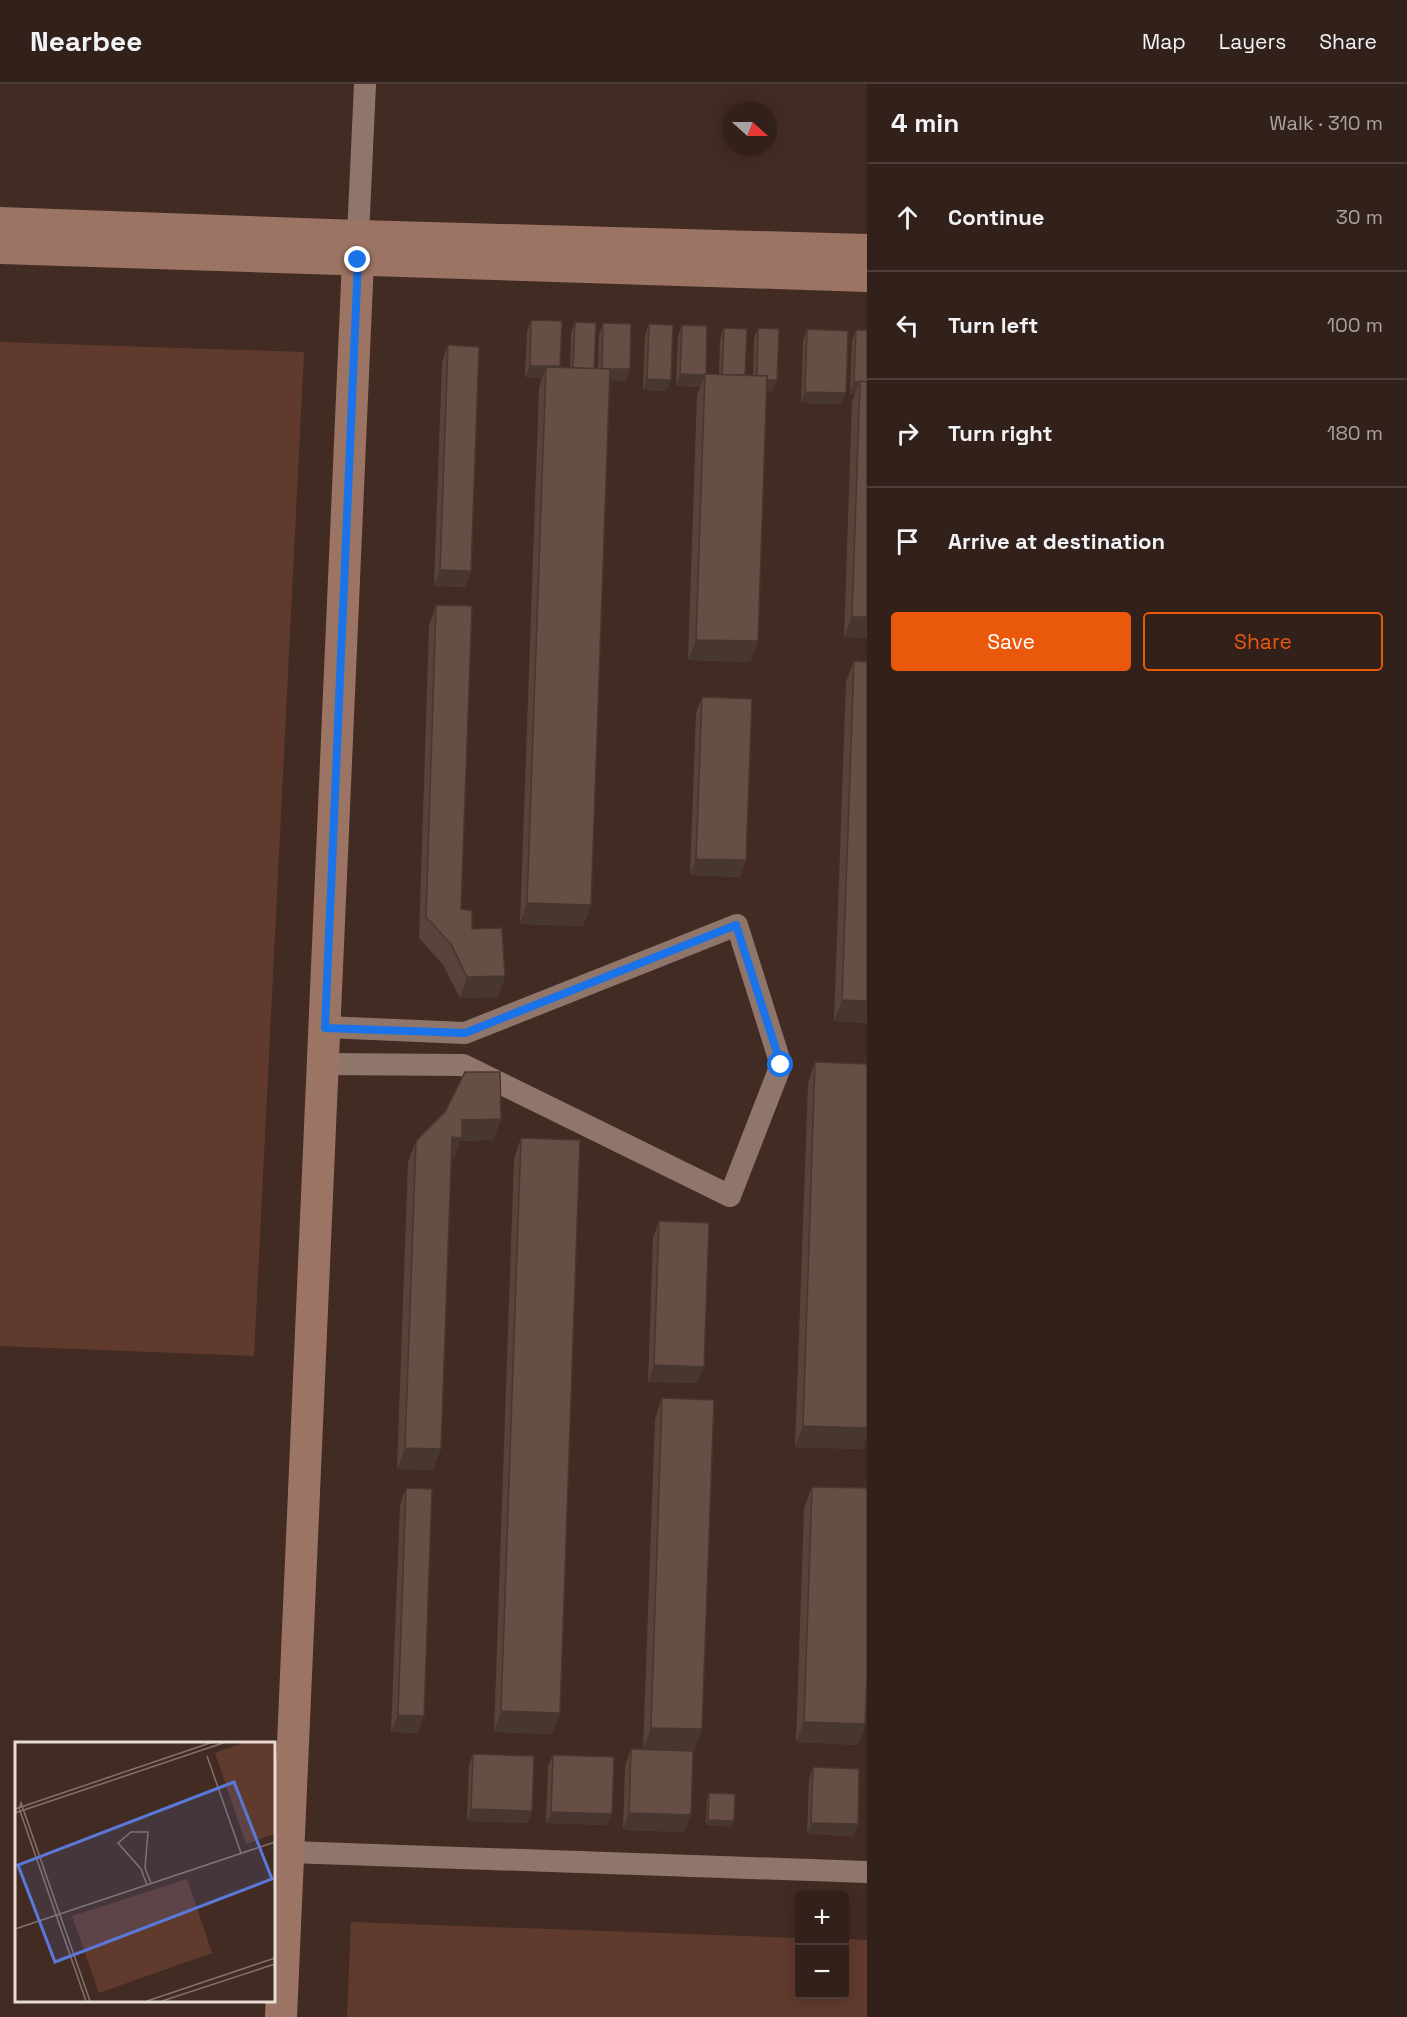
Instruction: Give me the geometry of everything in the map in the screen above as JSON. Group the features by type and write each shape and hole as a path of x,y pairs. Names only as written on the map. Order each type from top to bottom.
{"street":[{"path":"281,2017 365,84"},
{"path":"0,223 358,248 867,276"},
{"path":"0,248 867,250"},
{"path":"324,1064 463,1065 730,1196 781,1065 736,925 465,1033 325,1028"},
{"path":"289,1852 867,1872"}],"shaded area":[{"path":"0,342 304,352 254,1356 0,1346"},
{"path":"351,1922 795,1938 795,1999 849,1999 849,1939 867,1940 867,2017 347,2017"}],"building":[{"path":"531,320 562,321 560,366 530,366"},
{"path":"575,322 596,323 594,369 573,368"},
{"path":"603,323 631,324 630,369 602,369"},
{"path":"649,324 673,325 671,380 647,379"},
{"path":"682,325 707,326 705,375 680,374"},
{"path":"724,328 747,329 745,375 722,375"},
{"path":"758,328 779,329 777,380 767,380 767,376 757,376"},
{"path":"807,329 848,331 846,393 805,392"},
{"path":"856,330 867,330 867,382 854,382"},
{"path":"448,345 479,347 471,571 440,570"},
{"path":"546,367 610,369 591,905 527,903"},
{"path":"705,374 767,376 758,641 696,640"},
{"path":"860,381 867,382 867,617 852,617"},
{"path":"436,605 472,606 461,909 472,911 472,929 502,928 505,976 467,977 451,944 426,917"},
{"path":"854,661 867,662 867,1001 842,1000"},
{"path":"702,697 752,699 746,860 696,859"},
{"path":"815,1062 867,1064 867,1428 803,1426"},
{"path":"465,1072 500,1072 501,1119 462,1120 462,1138 452,1137 441,1449 405,1448 416,1141 445,1112"},
{"path":"521,1138 580,1140 560,1713 501,1711"},
{"path":"659,1221 709,1223 704,1367 654,1365"},
{"path":"662,1398 714,1400 702,1729 651,1728"},
{"path":"812,1487 867,1488 865,1724 804,1722"},
{"path":"406,1488 432,1489 424,1716 398,1715"},
{"path":"631,1749 693,1751 691,1815 629,1813"},
{"path":"473,1754 534,1756 532,1811 471,1809"},
{"path":"553,1755 614,1757 612,1814 551,1812"},
{"path":"813,1767 859,1769 858,1824 811,1823"},
{"path":"709,1793 735,1794 734,1821 708,1820"}],"route":[{"path":"358,260 325,1028 465,1033 736,925 781,1065"}]}
